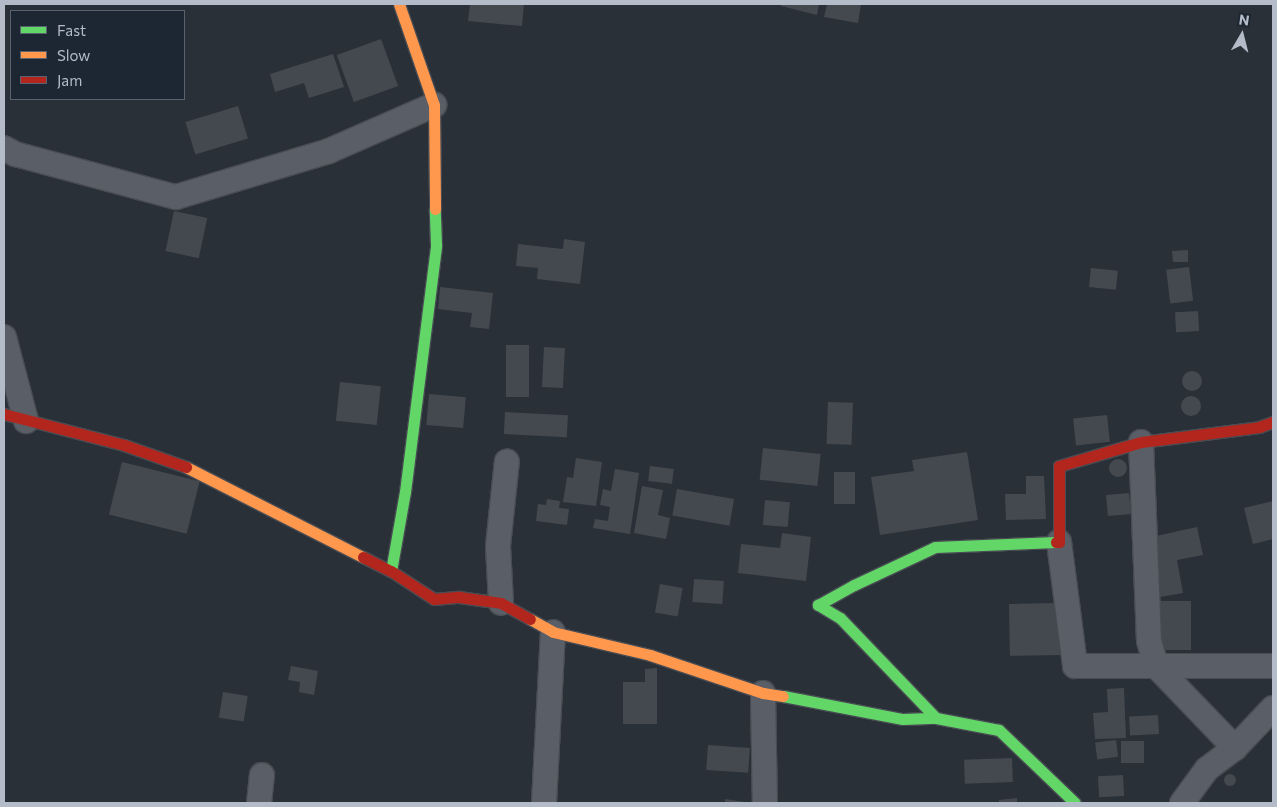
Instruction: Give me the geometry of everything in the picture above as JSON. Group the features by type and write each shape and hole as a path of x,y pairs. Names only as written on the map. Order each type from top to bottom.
{"street":[{"path":"391,571 405,492 436,245 434,105 399,4"},
{"path":"4,148 15,154 176,197 328,151 434,105"},
{"path":"4,337 15,417 124,445 194,470 391,571 434,599 459,598 501,603 553,632 650,655 763,693 859,708 903,719 936,718 999,730 1075,803"},
{"path":"1270,424 1141,442 1059,466 1059,542 1075,666 1273,666"},
{"path":"1141,442 1149,641 1156,666 1235,748"},
{"path":"501,603 498,546 507,462"},
{"path":"936,718 840,618 818,605 854,585 935,547 1059,542"},
{"path":"544,803 553,632"},
{"path":"763,693 764,803"},
{"path":"1182,803 1207,769 1235,748 1273,708"},
{"path":"259,803 262,775"}],"building":[{"path":"470,4 524,4 522,26 468,21"},
{"path":"782,4 819,4 817,15 781,6"},
{"path":"827,4 861,4 858,23 824,17"},
{"path":"381,39 398,86 354,102 337,55"},
{"path":"333,54 344,87 309,98 304,83 275,92 270,74"},
{"path":"238,106 248,139 195,155 185,122"},
{"path":"174,211 207,218 199,258 165,251"},
{"path":"564,239 585,242 580,284 537,279 538,268 516,266 518,244 563,249"},
{"path":"1188,250 1188,262 1173,262 1172,251"},
{"path":"1189,267 1193,301 1170,304 1166,270"},
{"path":"1091,268 1118,271 1116,290 1089,287"},
{"path":"440,287 493,293 489,329 470,327 472,313 438,309"},
{"path":"1198,311 1199,331 1176,332 1175,312"},
{"path":"506,345 529,345 529,397 506,397"},
{"path":"544,347 565,348 563,388 542,387"},
{"path":"1192,371 1199,374 1202,381 1199,388 1192,391 1185,388 1182,381 1185,374"},
{"path":"340,382 381,386 377,425 336,421"},
{"path":"429,394 466,397 463,428 426,425"},
{"path":"1191,396 1198,399 1201,406 1198,413 1191,416 1184,413 1181,406 1184,399"},
{"path":"828,402 853,403 852,445 827,444"},
{"path":"505,412 568,415 567,437 504,434"},
{"path":"1107,415 1110,442 1076,445 1073,419"},
{"path":"763,448 821,454 817,486 760,480"},
{"path":"967,452 978,520 880,535 871,477 914,471 912,460"},
{"path":"576,458 602,462 596,506 563,502 567,477 573,478"},
{"path":"1114,459 1122,459 1127,464 1125,475 1114,477 1109,472 1109,464"},
{"path":"122,462 200,481 187,534 109,514"},
{"path":"650,466 674,469 672,484 648,481"},
{"path":"615,469 639,473 630,534 593,528 595,519 608,521 610,507 600,505 603,489 611,491"},
{"path":"834,472 855,472 855,504 834,504"},
{"path":"1026,476 1044,476 1046,519 1006,520 1005,494 1026,494"},
{"path":"642,486 663,490 658,515 670,518 666,539 634,533"},
{"path":"677,489 734,499 729,526 672,516"},
{"path":"1129,493 1131,514 1108,516 1106,495"},
{"path":"547,499 560,501 559,508 569,509 567,525 536,521 538,504 546,505"},
{"path":"765,500 790,502 788,527 763,525"},
{"path":"1273,501 1273,539 1253,544 1244,508"},
{"path":"1197,527 1203,555 1177,560 1183,593 1160,597 1147,538"},
{"path":"782,533 811,537 806,581 738,573 741,544 780,548"},
{"path":"694,579 724,581 722,604 692,602"},
{"path":"660,584 683,588 678,617 655,613"},
{"path":"1156,601 1191,601 1191,650 1156,650"},
{"path":"1059,603 1060,655 1010,656 1009,604"},
{"path":"291,666 318,671 314,695 299,692 300,682 288,680"},
{"path":"657,668 657,724 623,724 623,682 645,682 645,669"},
{"path":"1124,688 1126,738 1095,739 1093,713 1108,712 1107,689"},
{"path":"223,692 248,696 244,722 219,718"},
{"path":"1158,715 1159,734 1130,735 1129,717"},
{"path":"1116,740 1118,757 1097,759 1095,743"},
{"path":"1121,741 1144,741 1144,763 1121,763"},
{"path":"708,745 750,748 748,773 706,770"},
{"path":"1012,758 1013,782 965,784 964,760"},
{"path":"1228,774 1232,774 1236,780 1232,786 1228,786 1224,782 1224,778"},
{"path":"1123,775 1124,796 1099,797 1098,776"},
{"path":"1017,798 1017,803 999,803 999,800"},
{"path":"725,799 745,802 745,803 725,803"}],"traffic: fast":[{"path":"391,571 405,492 436,245 435,209"},
{"path":"936,718 840,618 818,605 854,585 935,547 1056,542"},
{"path":"783,696 903,719 936,718 999,730 1075,803"}],"traffic: slow":[{"path":"399,4 434,105 435,209"},
{"path":"186,467 363,557"},
{"path":"530,619 553,632 650,655 763,693 783,696"}],"traffic: jam":[{"path":"4,414 124,445 186,467"},
{"path":"1056,542 1059,542 1059,466 1141,442 1259,427 1273,422"},
{"path":"363,557 391,571 434,599 459,597 501,603 530,619"}]}
